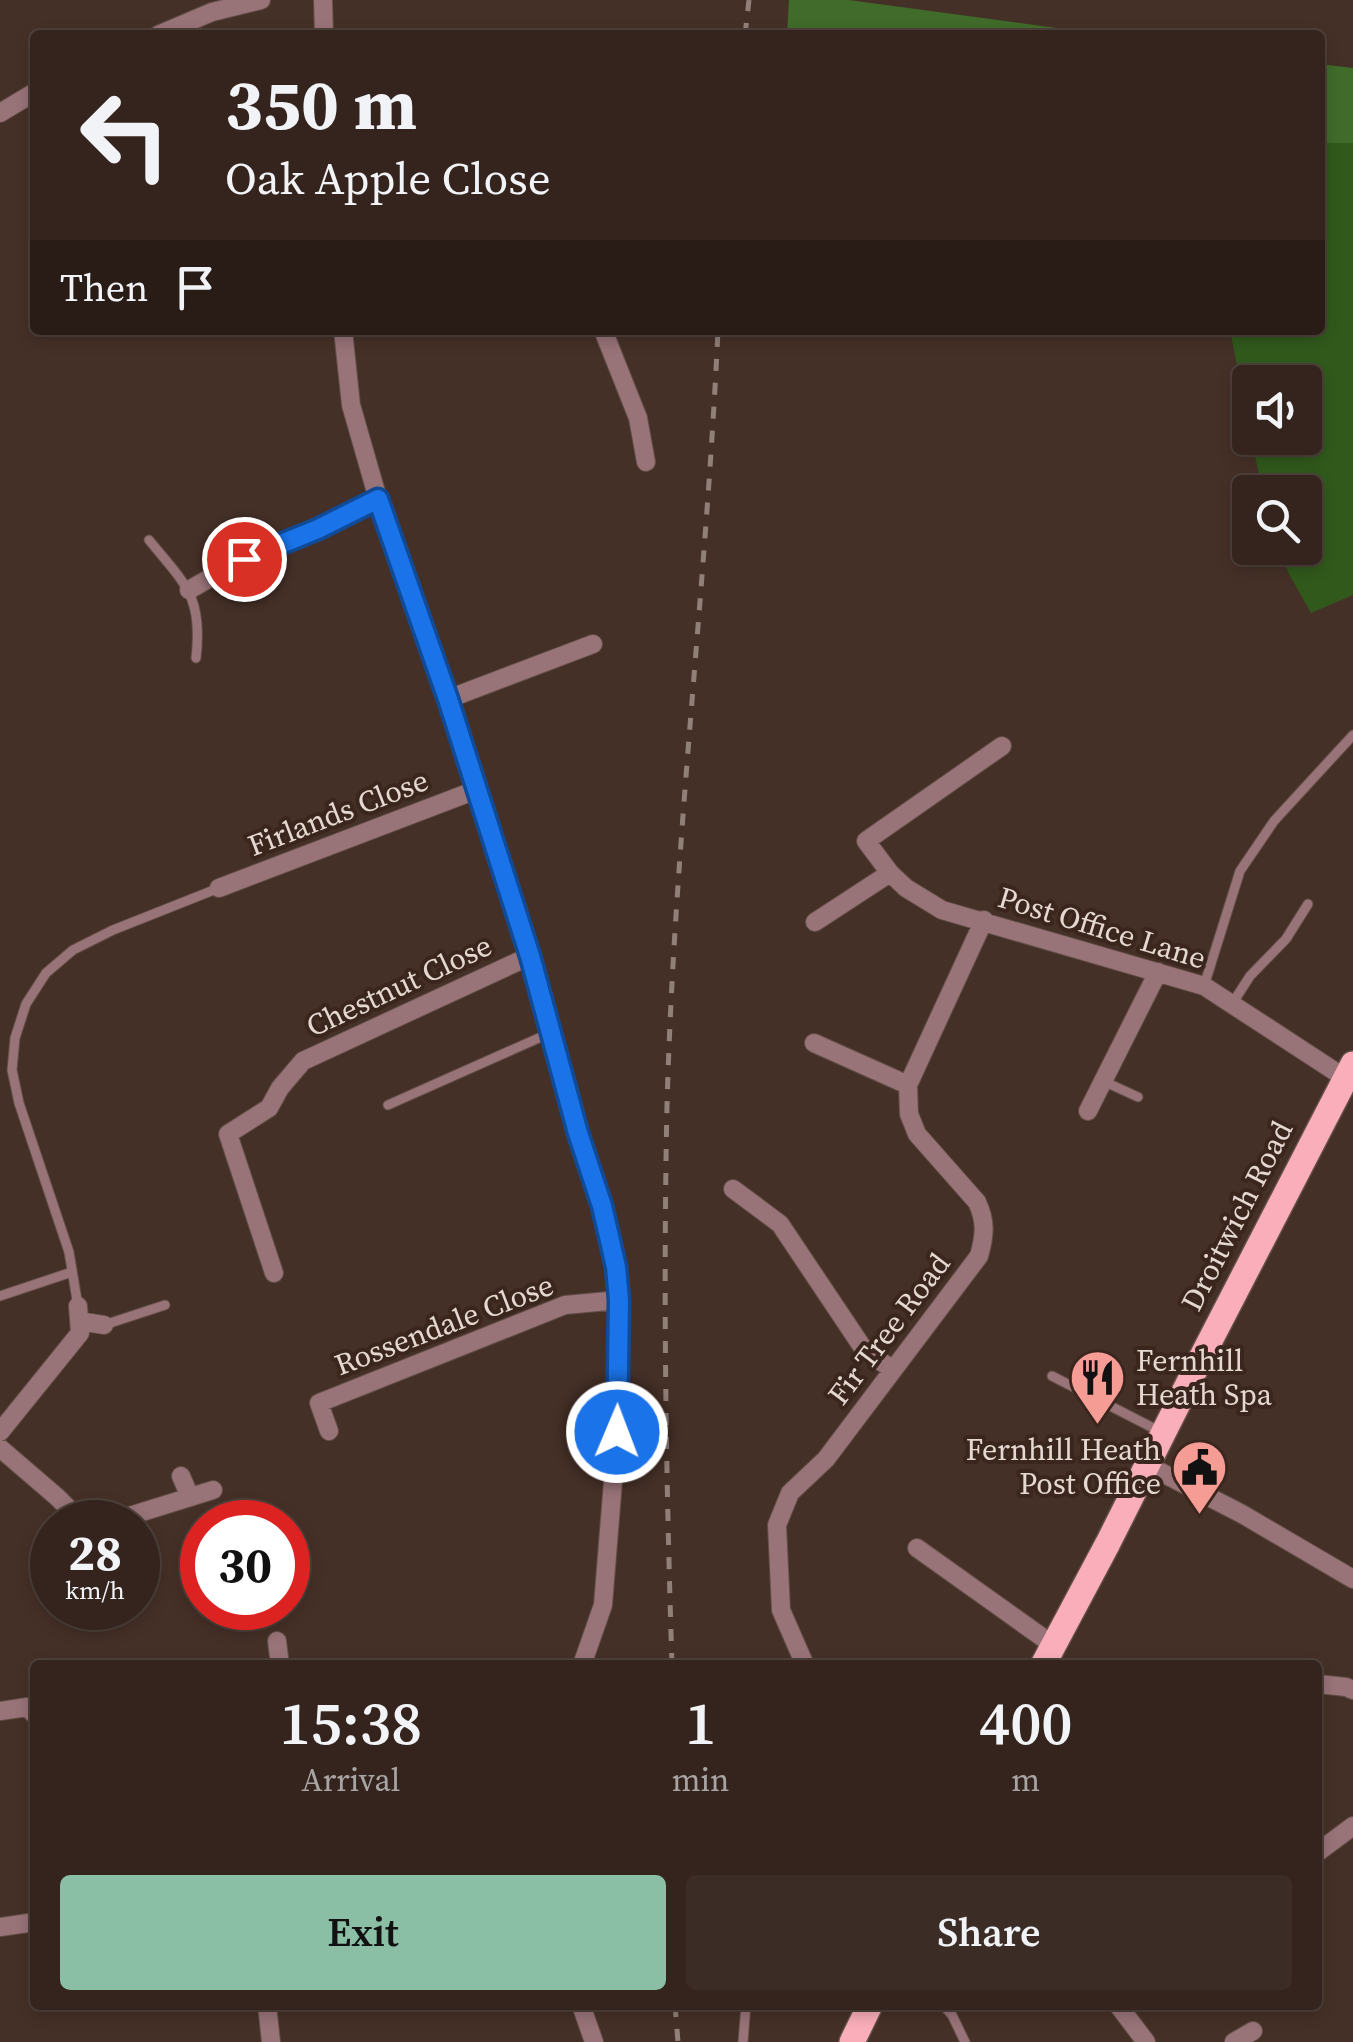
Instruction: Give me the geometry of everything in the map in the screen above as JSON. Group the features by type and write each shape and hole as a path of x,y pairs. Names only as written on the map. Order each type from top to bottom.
{"main road":[{"name":"Droitwich Road","path":"1048,1655 1348,1082"},
{"path":"852,2042 868,2010"}],"street":[{"path":"170,30 212,12 261,0"},
{"path":"322,0 324,30"},
{"path":"0,113 30,95"},
{"path":"344,335 352,405 378,499 448,699 530,956 616,1267 617,1432 603,1605 584,1660"},
{"path":"605,335 638,418 646,462"},
{"path":"190,590 244,559 378,499"},
{"path":"448,699 593,644"},
{"path":"815,922 890,873 866,841 1002,746"},
{"name":"Firlands Close","path":"219,888 476,790"},
{"name":"Post Office Lane","path":"890,873 942,910 1204,986 1348,1082"},
{"path":"814,1043 908,1084 984,920"},
{"name":"Chestnut Close","path":"274,1273 228,1134 269,1108 303,1061 530,956"},
{"path":"1088,1111 1158,972"},
{"name":"Fir Tree Road","path":"803,1660 781,1610 777,1524 790,1492 826,1459 979,1256 985,1234 978,1202 918,1134 908,1114 908,1084"},
{"path":"733,1189 780,1224 864,1351 892,1369"},
{"name":"Rossendale Close","path":"329,1431 320,1403 565,1305 619,1300"},
{"path":"0,1432 80,1333 79,1313 104,1325"},
{"path":"0,1448 61,1500"},
{"path":"1148,1465 1353,1579"},
{"path":"181,1476 190,1497"},
{"path":"160,1506 213,1490"},
{"path":"918,1548 1048,1655"},
{"path":"276,1641 279,1660"},
{"path":"1322,1684 1353,1690"},
{"path":"0,1711 27,1706 30,1709"},
{"path":"1322,1849 1353,1826"},
{"path":"0,1928 30,1923"},
{"path":"268,2010 271,2042"},
{"path":"583,2010 594,2042"},
{"path":"1122,2010 1146,2042"},
{"path":"1234,2042 1253,2030"}],"lane":[{"path":"150,540 190,590 198,630 196,658"},
{"path":"1204,986 1240,871 1274,822 1353,734"},
{"path":"79,1313 69,1252 19,1103 12,1070 15,1038 26,1004 46,972 73,950 112,930 219,888"},
{"path":"1232,1004 1250,976 1286,939 1308,904"},
{"path":"388,1105 551,1033"},
{"path":"1103,1081 1138,1097"},
{"path":"0,1296 72,1272"},
{"path":"104,1325 165,1305"},
{"path":"1052,1376 1163,1433"},
{"path":"743,2042 746,2010"},
{"path":"948,2010 965,2042"}],"green space":[{"path":"789,0 849,0 1072,30 787,30"},
{"path":"1325,65 1353,68 1353,143 1325,143"},
{"path":"1325,143 1353,143 1353,595 1311,613 1286,565 1322,565 1322,475 1259,475 1255,455 1322,455 1322,365 1237,365 1231,335 1325,335"}],"railway":[{"path":"746,30 749,0"},
{"path":"672,1660 666,1385 667,1106 676,912 718,335"},
{"path":"675,2010 678,2042"}],"place":[{"name":"Fernhill Heath Spa","path":"1097,1427"},
{"name":"Fernhill Heath Post Office","path":"1200,1516"}],"route":[{"path":"244,559 378,499 448,699 530,956 602,1206 619,1300 617,1432"}]}
